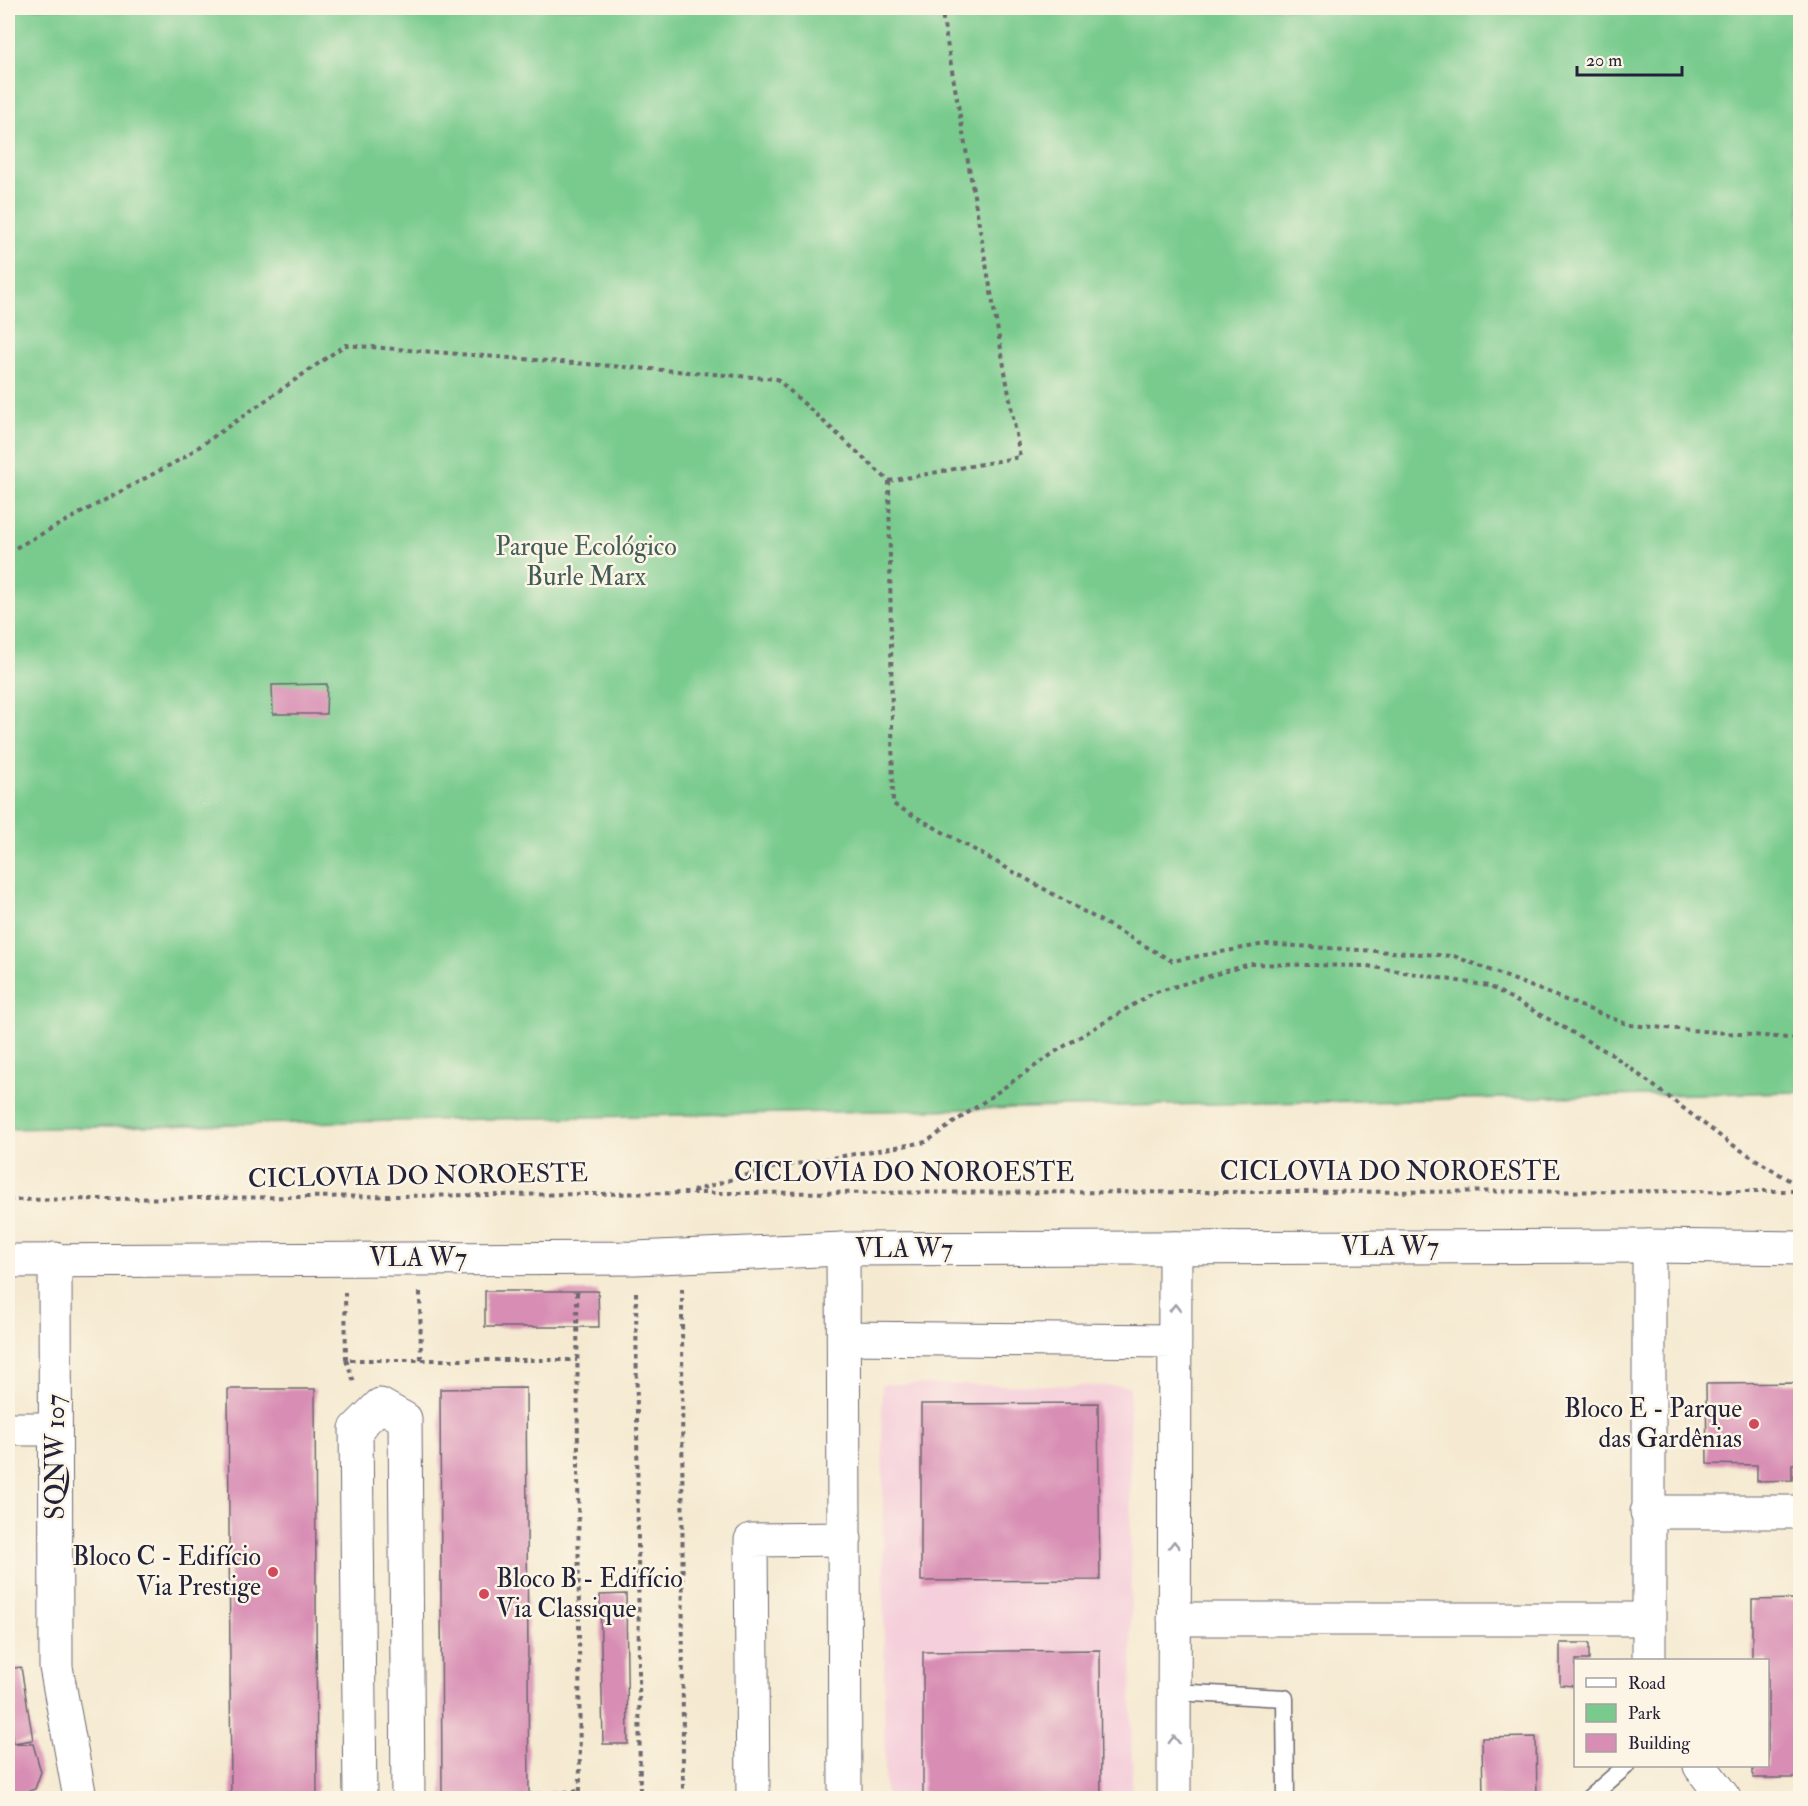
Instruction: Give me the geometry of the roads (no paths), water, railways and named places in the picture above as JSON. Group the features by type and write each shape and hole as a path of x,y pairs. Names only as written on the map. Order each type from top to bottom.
{"street":[{"name":"VLA W7","path":"8,1261 635,1258 843,1249 1649,1246 1800,1248"},
{"path":"1649,1246 1647,1512 1649,1659"},
{"path":"1174,1798 1175,1248"},
{"path":"843,1249 845,1798"},
{"name":"SQNW 107","path":"55,1259 56,1667 78,1798"},
{"path":"844,1338 1175,1341"},
{"path":"360,1798 356,1429 380,1405 405,1419 408,1798"},
{"path":"8,1429 56,1429"},
{"path":"1647,1512 1800,1512"},
{"path":"753,1798 751,1540 845,1539"},
{"path":"1174,1619 1649,1619"},
{"path":"1701,1767 1724,1798"}],"lane":[{"path":"1174,1692 1285,1698 1286,1798"},
{"path":"1589,1798 1625,1767"}],"place":[{"name":"Bloco E - Parque das Gardênias","path":"1754,1424"},
{"name":"Bloco C - Edifício Via Prestige","path":"273,1572"},
{"name":"Bloco B - Edifício Via Classique","path":"484,1594"}],"park label":[{"name":"Parque Ecológico Burle Marx","path":"586,562"}]}
